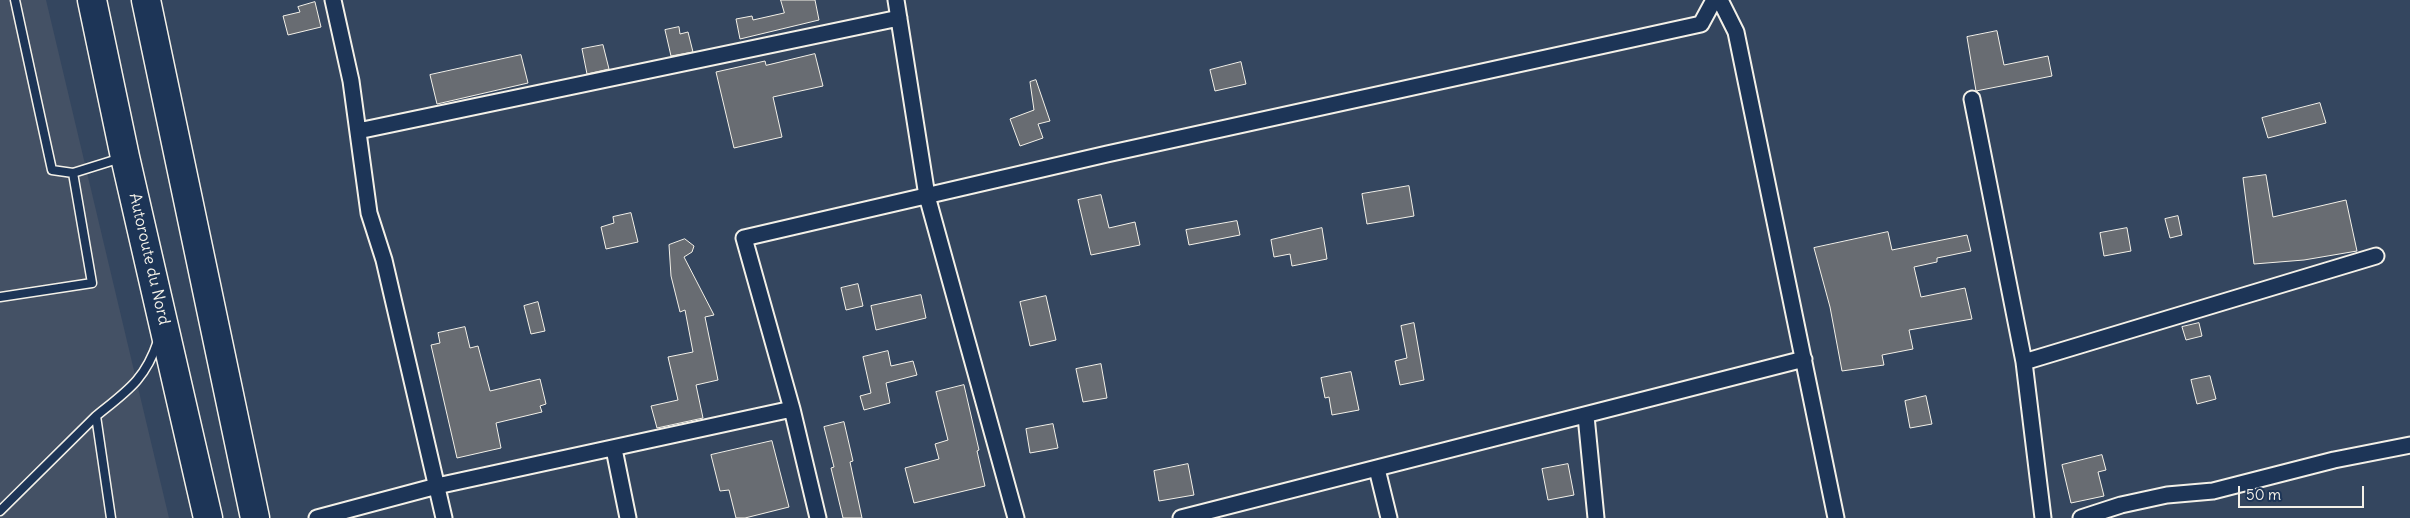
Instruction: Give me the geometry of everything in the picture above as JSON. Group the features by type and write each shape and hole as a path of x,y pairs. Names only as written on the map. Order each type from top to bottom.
{"highway":[{"name":"Autoroute du Nord","path":"92,0 125,157 208,518"},
{"path":"146,0 255,518"}],"street":[{"path":"333,0 351,81 369,213 384,260 444,518"},
{"path":"896,0 927,196 1016,518"},
{"path":"818,518 792,409 744,238 1107,154 1701,24 1714,0"},
{"path":"1720,0 1736,32 1836,518"},
{"path":"358,131 899,18"},
{"path":"1972,99 2024,362 2043,518"},
{"path":"2024,362 2376,256"},
{"path":"1181,518 1211,514 1804,359"},
{"path":"317,518 437,486 792,409"},
{"path":"1586,416 1596,518"},
{"path":"2081,518 2122,505 2167,495 2213,490 2334,460 2410,444"},
{"path":"614,449 628,518"},
{"path":"1377,470 1389,518"}],"lane":[{"path":"14,0 52,170 73,173 125,157"},
{"path":"0,297 92,283 73,173"},
{"path":"0,510 96,416 137,383 152,360 164,324"},
{"path":"96,416 111,518"}],"shaded area":[{"path":"0,0 46,0 169,518 0,518"}],"building":[{"path":"781,0 815,0 819,20 740,39 736,19 752,16 753,20 784,13"},
{"path":"315,2 321,27 288,35 283,16 300,12 298,7"},
{"path":"679,27 680,34 688,32 693,52 671,56 665,30"},
{"path":"1997,31 2004,65 2048,56 2052,76 1976,91 1967,37"},
{"path":"603,45 609,69 587,74 582,49"},
{"path":"815,54 823,86 773,97 782,137 734,148 716,72 765,61 766,65"},
{"path":"521,55 528,83 437,104 430,75"},
{"path":"1241,62 1246,84 1215,91 1210,70"},
{"path":"1036,80 1050,121 1038,124 1043,138 1020,146 1010,119 1034,110 1030,82"},
{"path":"2320,103 2326,123 2268,138 2262,118"},
{"path":"2266,175 2273,217 2346,200 2357,251 2304,260 2254,264 2243,178"},
{"path":"1409,186 1414,216 1367,224 1362,194"},
{"path":"1101,195 1109,228 1135,222 1140,245 1091,255 1078,200"},
{"path":"631,213 638,242 606,249 601,227 614,223 613,217"},
{"path":"2178,216 2182,235 2170,238 2165,219"},
{"path":"1237,221 1240,235 1189,245 1186,230"},
{"path":"1322,228 1327,259 1292,266 1290,254 1274,257 1271,240"},
{"path":"2127,228 2131,251 2104,256 2100,233"},
{"path":"1888,232 1892,250 1967,235 1971,251 1937,258 1937,262 1914,267 1921,297 1965,288 1972,319 1909,330 1913,349 1882,355 1884,365 1842,371 1830,307 1814,248"},
{"path":"685,239 694,246 692,252 684,257 714,315 705,317 718,380 696,385 703,418 657,428 651,406 678,400 668,357 693,352 685,310 680,312 671,276 669,245"},
{"path":"858,284 863,306 846,310 841,288"},
{"path":"921,295 926,318 876,330 871,306"},
{"path":"1046,296 1056,340 1030,346 1020,302"},
{"path":"538,302 545,331 531,334 524,306"},
{"path":"1414,323 1424,380 1400,385 1395,361 1407,358 1401,326"},
{"path":"2199,323 2202,336 2186,340 2182,327"},
{"path":"465,327 470,348 478,346 490,391 540,379 546,404 540,406 542,412 496,423 501,448 457,458 431,345 440,343 438,333"},
{"path":"888,351 891,366 913,361 917,375 886,383 890,403 864,410 860,396 871,393 863,357"},
{"path":"1101,364 1107,398 1083,402 1076,369"},
{"path":"1351,372 1359,410 1332,415 1329,397 1325,398 1321,378"},
{"path":"2210,376 2216,399 2197,404 2191,380"},
{"path":"964,385 985,486 914,503 905,468 939,459 935,444 948,440 936,392"},
{"path":"1926,396 1932,424 1910,428 1905,401"},
{"path":"844,422 853,461 850,462 862,518 843,518 831,468 834,467 824,427"},
{"path":"1053,424 1058,448 1030,453 1026,429"},
{"path":"772,441 789,507 745,518 736,518 729,490 720,491 711,455"},
{"path":"2102,455 2106,470 2098,472 2104,496 2071,503 2062,465"},
{"path":"1188,464 1194,495 1159,501 1154,471"},
{"path":"1568,464 1574,495 1548,500 1542,469"}]}
